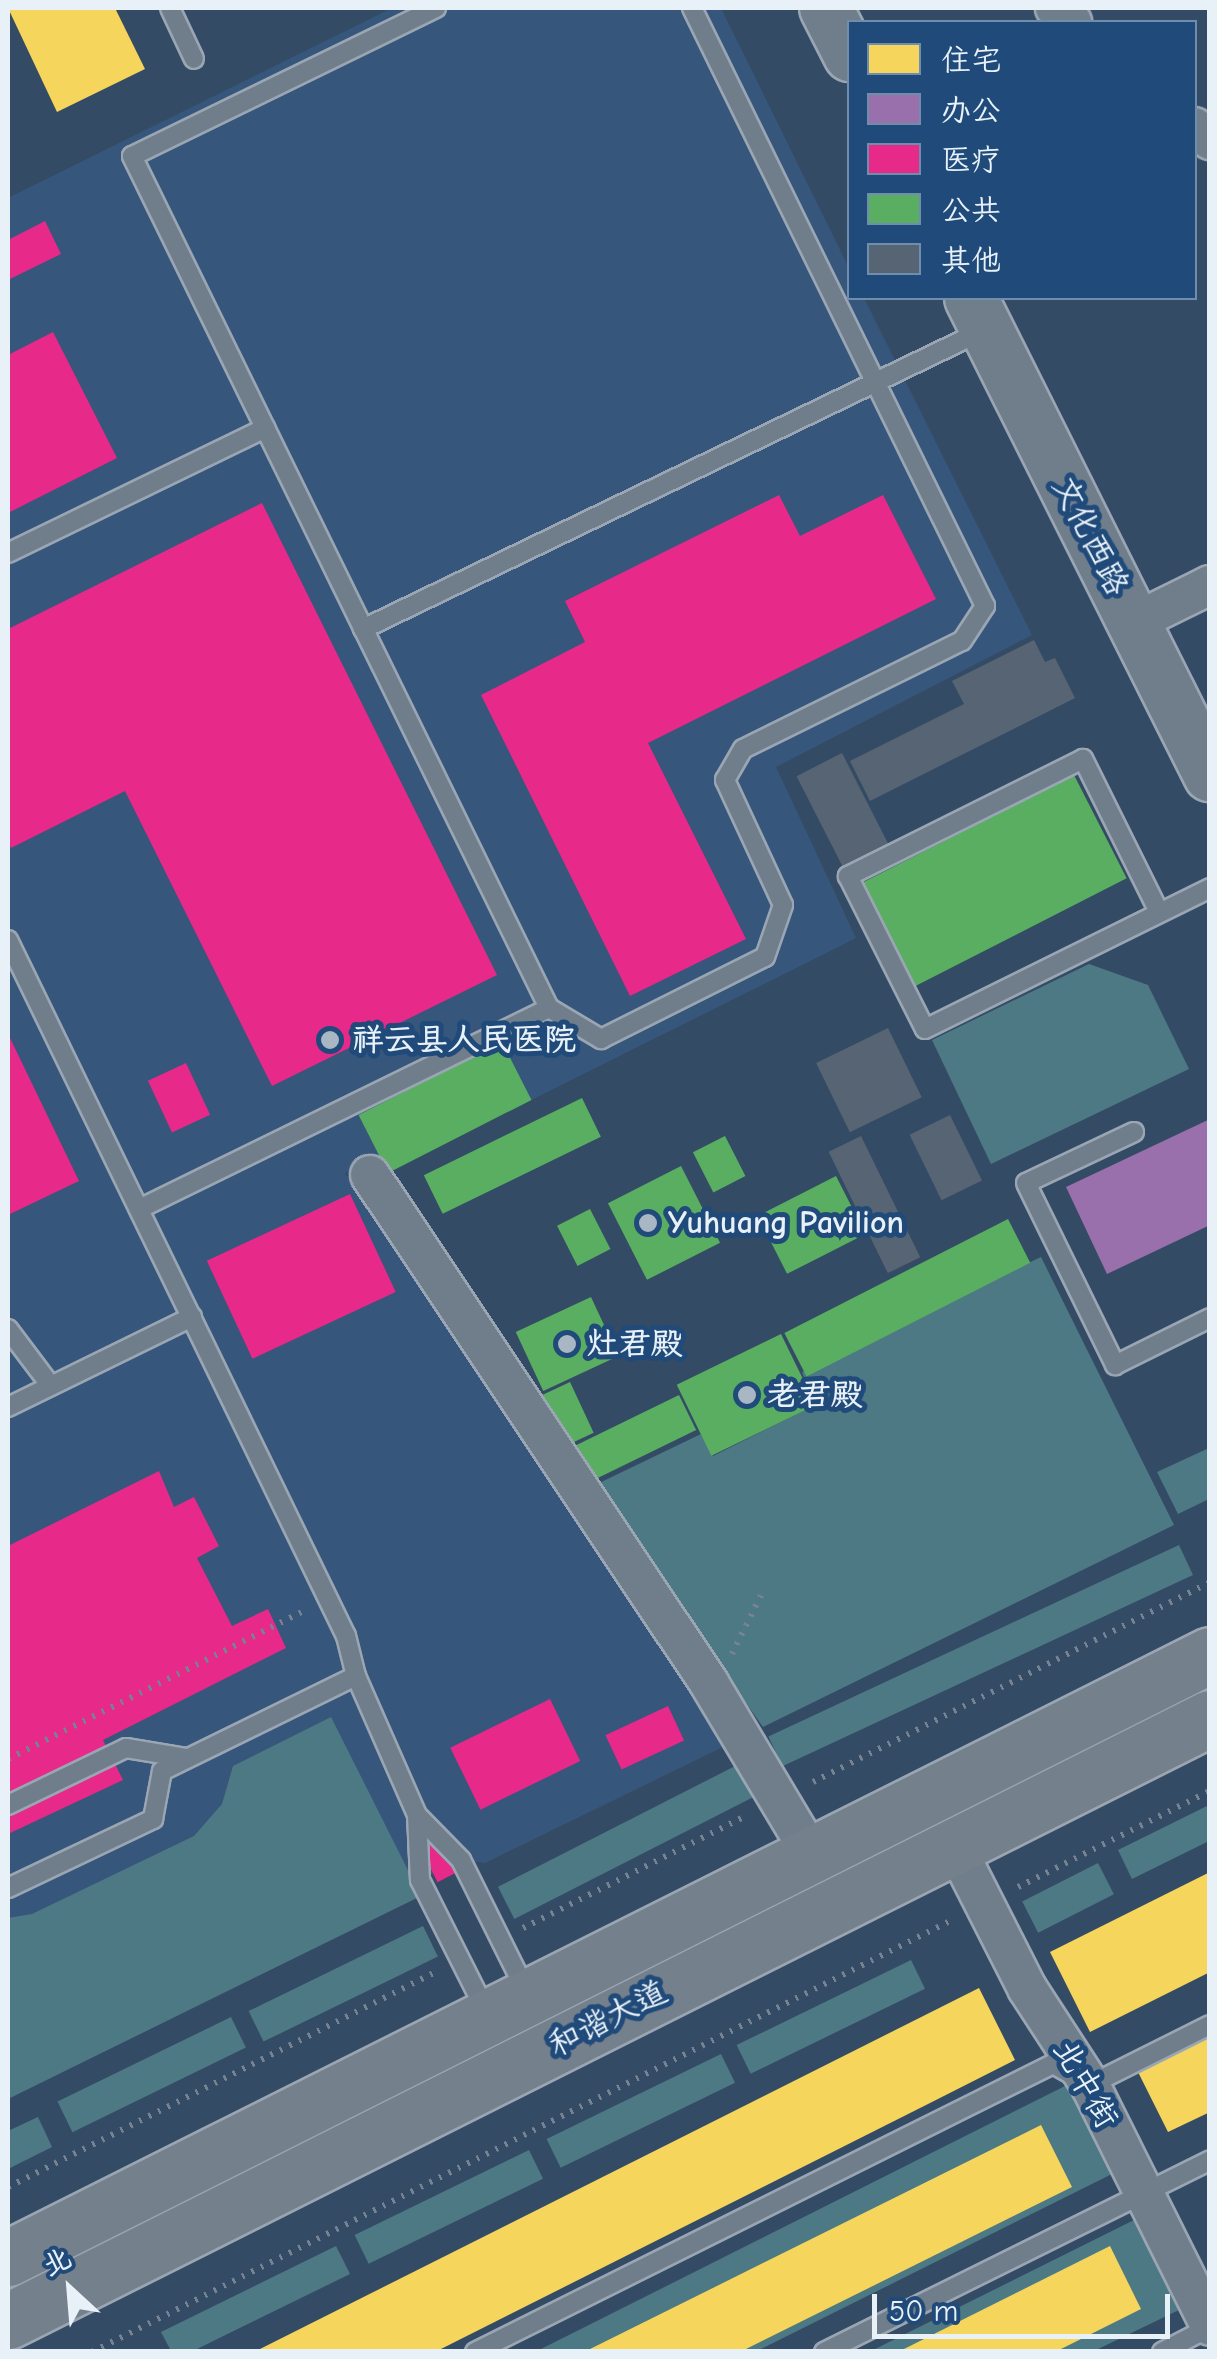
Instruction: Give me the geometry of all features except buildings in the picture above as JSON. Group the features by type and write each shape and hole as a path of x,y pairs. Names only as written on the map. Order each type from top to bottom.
{"main road":[{"name":"和谐大道","path":"8,2258 1210,1656"},
{"name":"和谐大道","path":"8,2321 1210,1718"}],"street":[{"path":"826,8 847,49"},
{"name":"文化西路","path":"979,313 1210,775"},
{"path":"1133,622 1210,585"},
{"path":"370,1175 709,1683 783,1797 812,1855"},
{"name":"北中街","path":"956,1846 1027,1988 1090,2085 1210,2326"}],"lane":[{"path":"170,8 194,59"},
{"path":"436,8 132,156 549,1008 601,1039 765,957 784,905 725,780 743,749 962,641 985,606 692,8"},
{"path":"363,629 875,382 979,313"},
{"path":"8,553 266,428"},
{"path":"1159,912 1082,759 848,876 925,1030 1210,888"},
{"path":"9,947 329,1598 356,1676 417,1815 461,1860 500,1939 509,2006"},
{"path":"139,1209 549,1008"},
{"path":"1134,1132 1026,1182 1115,1364 1210,1318"},
{"path":"8,1407 192,1318"},
{"path":"8,1329 34,1356 51,1386"},
{"path":"8,1888 153,1818 162,1771 356,1676"},
{"path":"8,1805 126,1748 188,1758"},
{"path":"417,1815 420,1880 460,1960 509,2006"},
{"path":"475,2352 1053,2064 1090,2085 1210,2025"},
{"path":"824,2352 1210,2160"},
{"path":"1162,2352 1210,2326"}],"path":[{"path":"500,1939 1210,1582"},
{"path":"709,1683 740,1644 764,1588"},
{"path":"8,1759 329,1598"},
{"path":"92,2352 1210,1791"},
{"path":"8,2187 460,1960"}],"shaded area":[{"name":"祥云县人民医院","path":"392,8 721,8 847,264 847,300 865,300 1032,635 776,767 856,938 387,1172 371,1160 345,1173 729,1744 485,1863 461,1860 420,1880 8,2099 8,198"}],"green space":[{"path":"1089,964 1148,985 1189,1069 991,1164 932,1040"},
{"path":"1041,1257 1174,1525 763,1727 593,1486 701,1434 713,1456 815,1405 802,1372"},
{"path":"1209,1448 1209,1499 1178,1514 1157,1472"},
{"path":"1179,1545 1193,1575 782,1766 768,1736"},
{"path":"331,1717 421,1896 8,2099 8,1918 32,1914 194,1836 222,1804 233,1766"},
{"path":"743,1762 759,1794 514,1919 498,1887"},
{"path":"1209,1805 1209,1841 1132,1879 1118,1850"},
{"path":"1098,1863 1114,1894 1038,1933 1022,1902"},
{"path":"423,1926 438,1957 264,2042 249,2011"},
{"path":"911,1960 925,1989 751,2074 737,2045"},
{"path":"231,2017 246,2048 72,2132 58,2102"},
{"path":"721,2054 735,2083 561,2168 547,2139"},
{"path":"1071,2083 1116,2172 757,2351 535,2352"},
{"path":"38,2117 52,2147 8,2169 8,2131"},
{"path":"529,2150 543,2179 369,2264 355,2235"},
{"path":"1136,2219 1181,2309 1094,2351 869,2352"},
{"path":"336,2246 350,2274 193,2351 171,2351 161,2332"}],"place":[{"name":"祥云县人民医院","path":"330,1040"},
{"name":"Yuhuang Pavilion","path":"648,1223"},
{"name":"灶君殿","path":"567,1344"},
{"name":"老君殿","path":"747,1395"}]}
